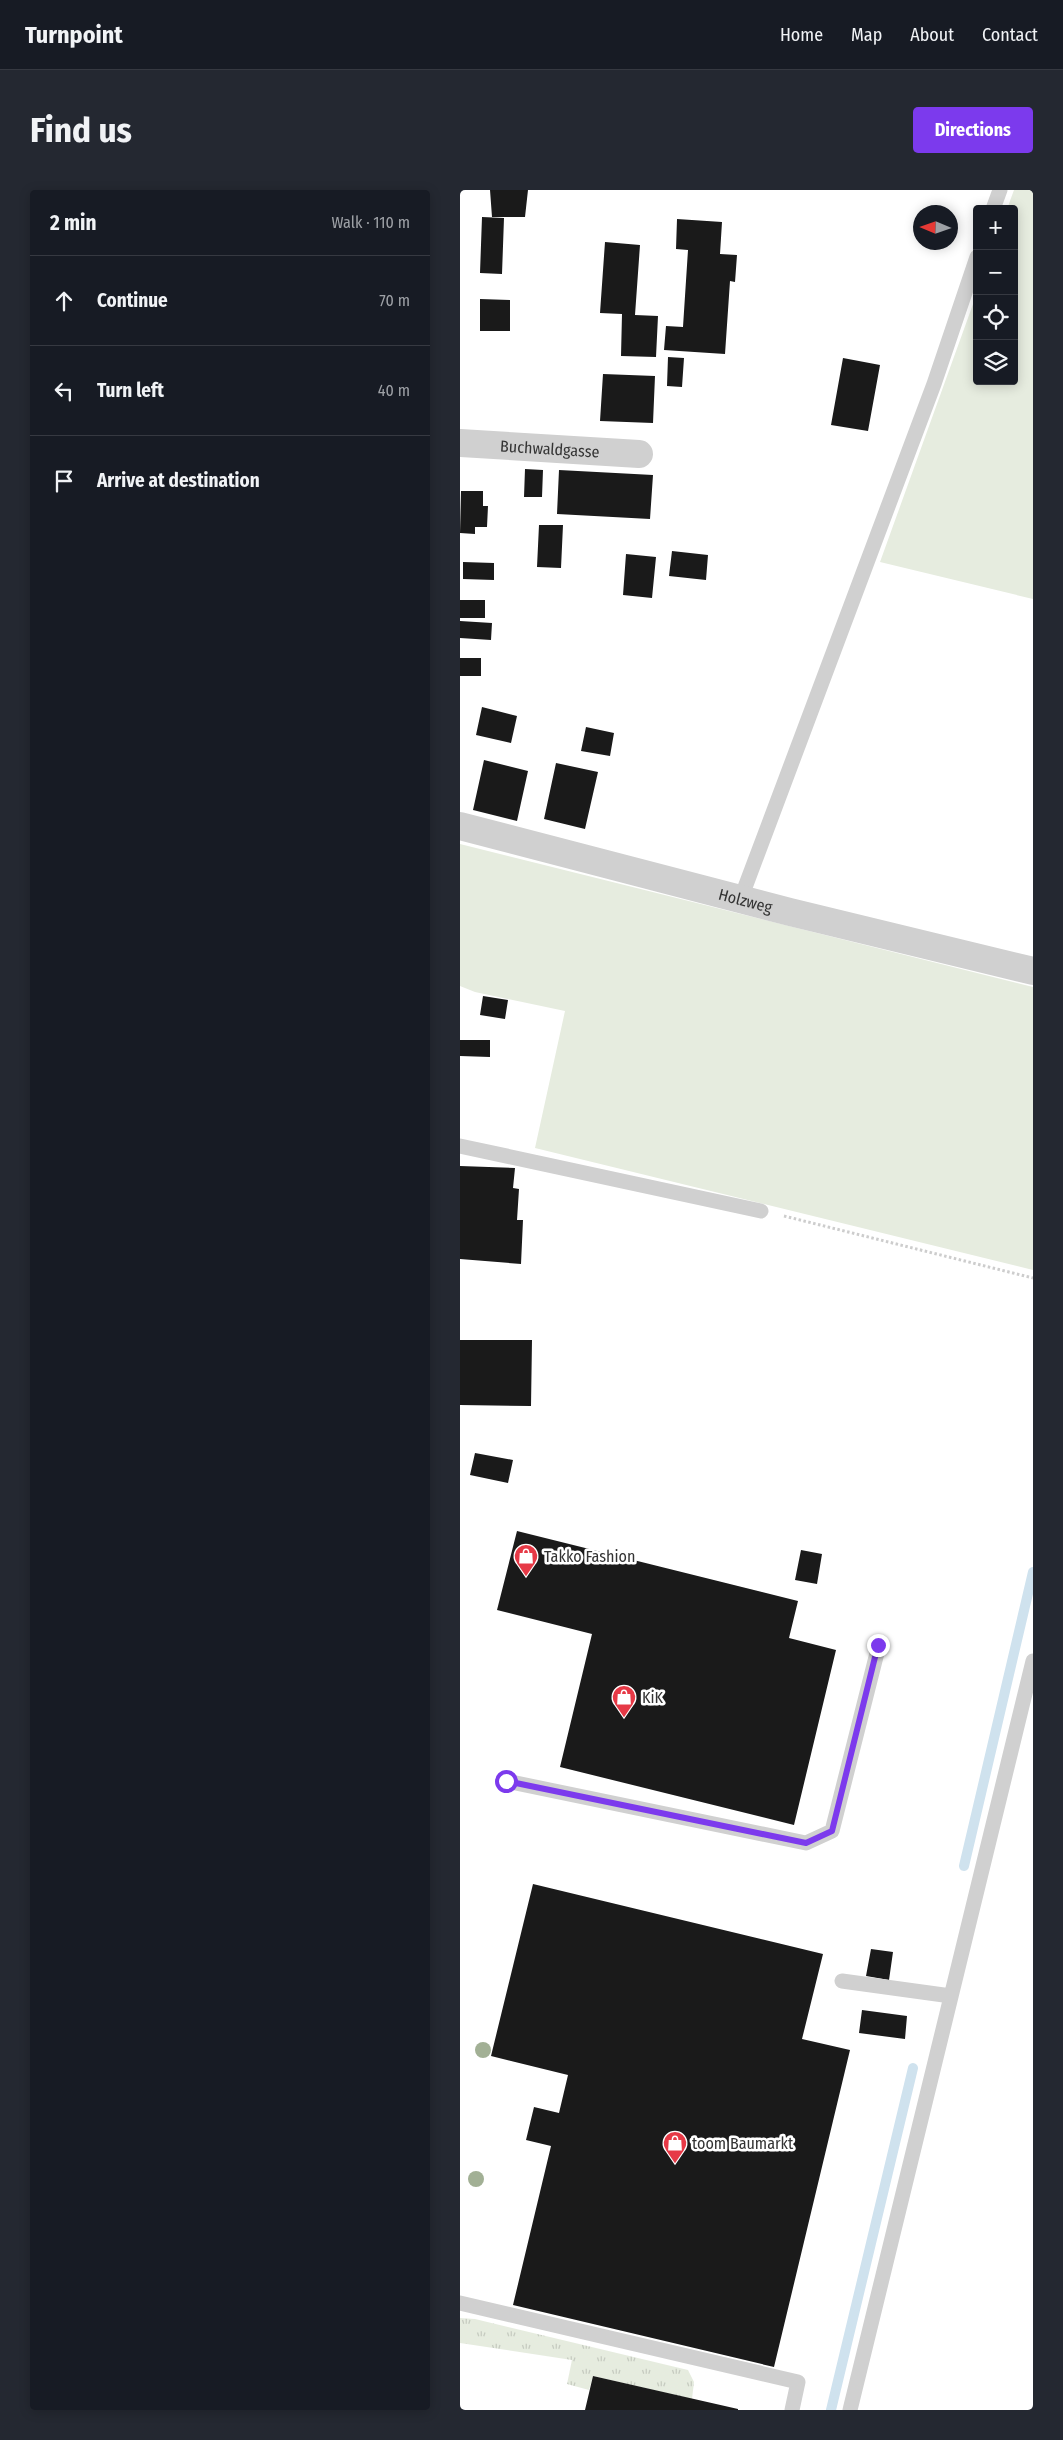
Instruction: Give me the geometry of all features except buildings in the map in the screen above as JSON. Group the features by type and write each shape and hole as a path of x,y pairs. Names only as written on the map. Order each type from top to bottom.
{"street":[{"name":"Buchwaldgasse","path":"460,443 639,454"},
{"name":"Holzweg","path":"460,826 790,912 1033,971"}],"lane":[{"path":"994,205 1000,190"},
{"path":"741,898 934,384 973,269"},
{"path":"460,1146 760,1211"},
{"path":"506,1781 806,1843 832,1831 878,1645"},
{"path":"850,2410 1033,1661"},
{"path":"842,1981 951,1996"},
{"path":"460,2303 798,2382 792,2410"}],"path":[{"path":"760,1211 1033,1278"}],"green space":[{"path":"1014,190 1033,190 1033,599 880,562 973,304 973,385 1018,385 1018,205 1008,205"},
{"path":"460,844 1033,987 1033,1270 535,1148 565,1011 475,992 460,986"},
{"path":"460,2318 475,2319 688,2370 694,2382 692,2399 593,2376 589,2390 567,2384 572,2360 460,2343"}],"waterway":[{"path":"964,1866 1033,1572"},
{"path":"831,2410 913,2068"}],"place":[{"name":"Takko Fashion","path":"526,1577"},
{"name":"KiK","path":"624,1718"},
{"name":"toom Baumarkt","path":"675,2164"}],"route":[{"path":"506,1781 806,1843 832,1831 878,1645"}]}
